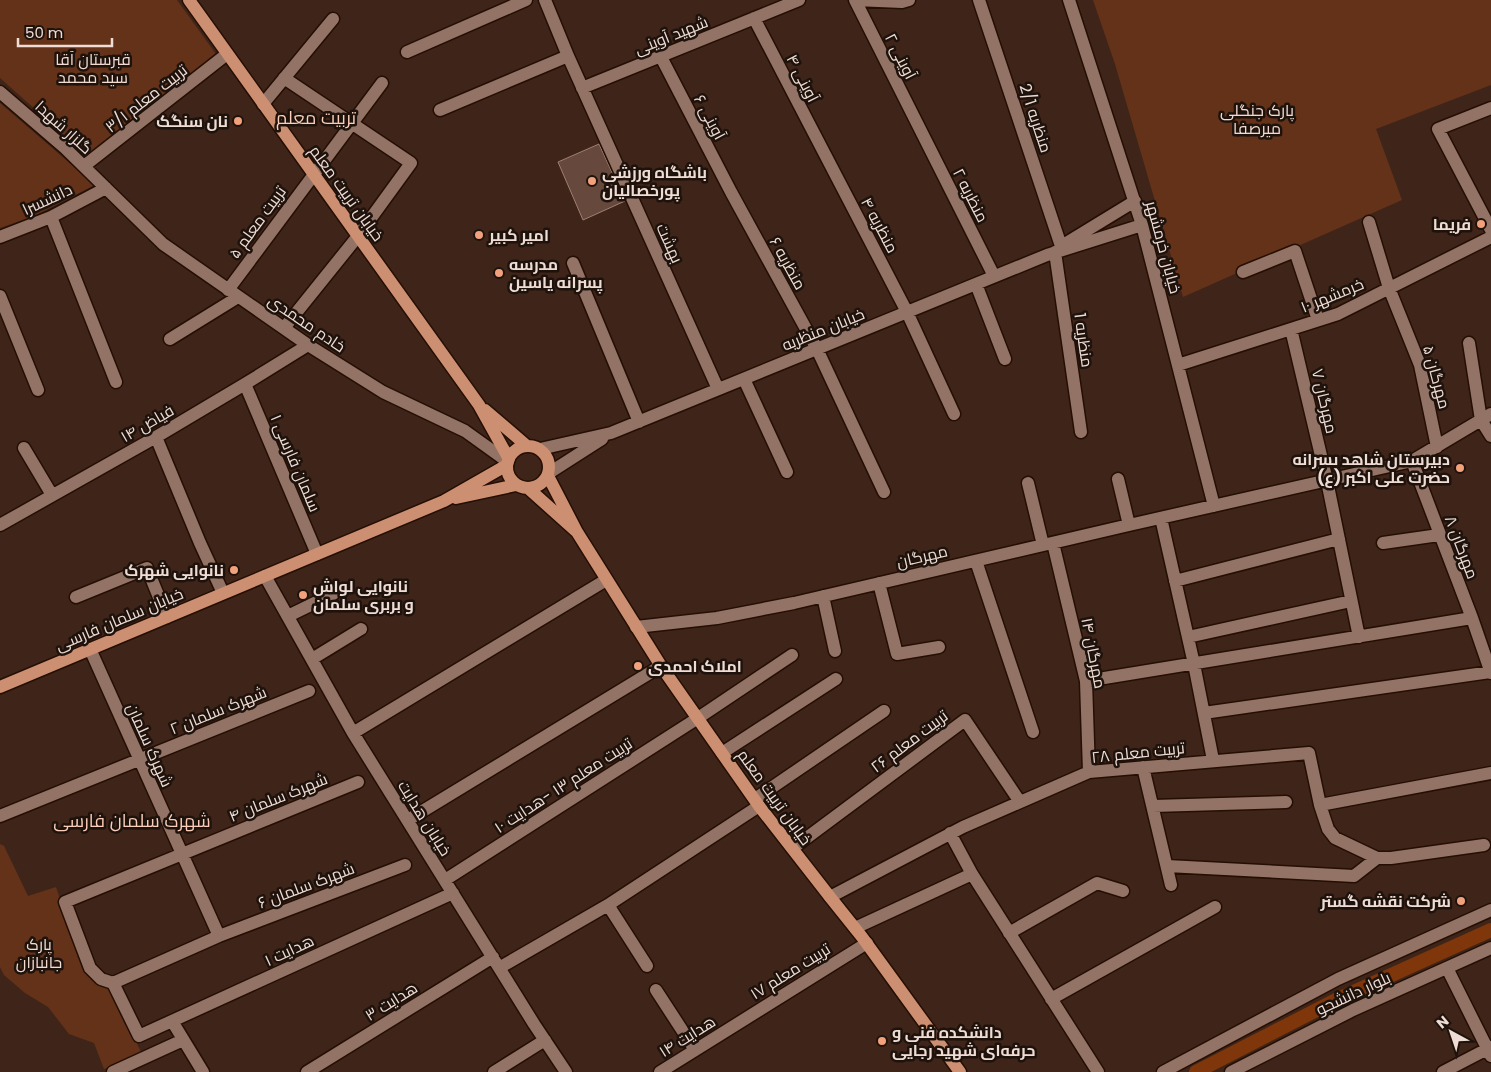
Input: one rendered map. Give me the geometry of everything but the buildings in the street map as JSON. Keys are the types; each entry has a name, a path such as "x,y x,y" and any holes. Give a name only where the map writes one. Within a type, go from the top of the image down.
{"main road":[{"name":"خیابان تربیت معلم","path":"188,0 479,405"},
{"path":"479,405 527,446"},
{"path":"444,501 508,462 515,451 521,447 527,446 540,449 550,466 548,474 542,484 529,489 516,485 508,475 508,462 479,405"},
{"path":"548,474 577,532"},
{"path":"444,501 516,485"},
{"path":"529,489 577,532"},
{"name":"خیابان سلمان فارسی","path":"0,686 444,501"},
{"name":"خیابان تربیت معلم","path":"577,532 661,666 722,753 792,848 867,942 960,1072"}],"street":[{"path":"407,52 526,0"},
{"name":"بهشت","path":"546,0 582,88 718,389"},
{"name":"شهید آوینی","path":"582,88 799,0"},
{"path":"855,0 902,2 909,0"},
{"name":"آوینی ۲","path":"855,0 919,127"},
{"name":"منظریه 2/1","path":"980,0 1054,251"},
{"name":"خیابان خرمشهر","path":"1069,0 1142,225 1214,506"},
{"name":"آوینی ۴","path":"754,18 824,152"},
{"path":"263,104 333,20"},
{"name":"تربیت معلم ۳/۱","path":"84,166 227,54"},
{"path":"440,110 568,56"},
{"name":"آوینی ۶","path":"660,57 731,192"},
{"path":"284,78 411,163 358,236 284,328"},
{"name":"تربیت معلم ۵","path":"233,293 313,174 382,83"},
{"name":"گلزار شهدا","path":"0,92 84,166 106,188"},
{"path":"1491,108 1438,129 1491,230"},
{"name":"منظریه ۲","path":"919,127 994,276"},
{"name":"منظریه ۴","path":"824,152 908,312 954,414"},
{"name":"دانشسرا","path":"0,237 51,217 106,188"},
{"name":"خادم محمدی","path":"106,188 163,244 308,345 383,392 465,431 508,462"},
{"name":"منظریه ۶","path":"731,192 817,349 884,492"},
{"path":"1054,251 1135,201"},
{"path":"51,217 116,382"},
{"name":"مهرگان ۵","path":"1369,222 1389,288 1420,365 1437,447"},
{"path":"1054,251 1142,225"},
{"name":"خرمشهر ۱۰","path":"1178,365 1338,314 1491,237"},
{"name":"خیابان منظریه","path":"611,433 1054,251"},
{"name":"منظریه 1","path":"1054,251 1082,432"},
{"path":"1243,272 1294,251 1318,320"},
{"path":"573,263 639,422"},
{"path":"976,284 1004,359"},
{"path":"170,339 233,293"},
{"path":"0,296 38,390"},
{"name":"مهرگان ۷","path":"1291,329 1327,481 1359,637"},
{"path":"1469,343 1491,436"},
{"name":"فیاض ۱۴","path":"0,525 156,437 308,345"},
{"path":"744,379 787,472"},
{"name":"سلمان فارسی ۱","path":"245,384 317,554"},
{"name":"مهرگان","path":"636,627 717,618 822,596 1412,461 1486,417"},
{"path":"540,449 611,433"},
{"path":"548,474 611,433"},
{"path":"156,437 223,593"},
{"path":"24,448 52,495"},
{"name":"مهرگان ۸","path":"1412,461 1491,673"},
{"path":"1118,478 1129,525"},
{"name":"مهرگان ۱۴","path":"1028,483 1048,544 1086,681 1089,772"},
{"path":"1161,518 1194,664 1213,760"},
{"path":"1383,543 1439,535"},
{"path":"1175,581 1339,539"},
{"path":"976,561 1033,732"},
{"path":"76,597 148,568 167,617"},
{"name":"خیابان هدایت","path":"265,576 353,733 566,1072"},
{"path":"353,733 606,580"},
{"path":"879,583 897,654 940,647"},
{"path":"288,616 333,594"},
{"path":"822,596 834,651"},
{"path":"1188,637 1352,601"},
{"path":"1086,681 1472,618"},
{"path":"312,659 361,629"},
{"name":"شهرک سلمان","path":"90,649 218,936"},
{"name":"تربیت معلم ۱۳ -هدایت ۱۰","path":"445,880 698,718 792,655"},
{"path":"408,820 661,666"},
{"path":"1204,713 1491,673"},
{"path":"722,753 836,679"},
{"name":"شهرک سلمان ۲","path":"0,816 309,691"},
{"name":"هدایت ۳","path":"307,1072 496,962 608,905 884,711"},
{"name":"تربیت معلم ۲۶","path":"792,848 965,720 1020,802"},
{"name":"تربیت معلم ۲۸","path":"830,897 950,834 1089,772 1309,753 1320,805 1328,829 1335,838 1377,858"},
{"path":"1143,767 1172,885"},
{"path":"1320,805 1491,773"},
{"name":"شهرک سلمان ۴","path":"113,983 101,979 90,968 64,902 358,782"},
{"path":"1152,806 1286,802"},
{"path":"950,834 1008,933 1098,1072"},
{"path":"1167,866 1354,876 1377,858 1391,858 1484,845"},
{"name":"شهرک سلمان ۶","path":"113,983 218,936 405,865"},
{"path":"855,928 972,874"},
{"path":"1008,933 1097,883 1123,891"},
{"name":"هدایت ۱","path":"113,983 139,1036 453,893"},
{"path":"608,905 647,966"},
{"path":"1051,999 1215,907"},
{"path":"1163,1072 1338,979 1491,910"},
{"name":"تربیت معلم ۱۷","path":"730,1028 867,942"},
{"name":"بلوار دانشجو","path":"1231,1072 1353,1010 1491,948"},
{"path":"1443,1072 1490,1051 1447,968"},
{"path":"656,990 695,1050"},
{"path":"172,1021 203,1072"},
{"name":"هدایت ۱۴","path":"660,1072 730,1028"},
{"path":"113,1072 183,1040"},
{"path":"494,1072 545,1040"}],"green space":[{"name":"قبرستان آقا سید محمد","path":"0,0 177,0 218,57 87,159 53,125 0,78"},
{"name":"پارک جنگلی میرصفا","path":"1093,0 1491,0 1491,85 1376,129 1402,200 1183,297 1115,64"},
{"name":"قبرستان آقا سید محمد","path":"0,103 95,185 34,216 0,228"},
{"name":"پارک جانبازان","path":"0,844 4,846 28,896 56,887 79,955 89,977 107,983 142,1054 104,1069 94,1043 69,1034 48,1007 25,993 4,975 0,967"}],"waterway":[{"path":"1196,1072 1336,1000 1491,930"}],"place":[{"name":"نان سنگک","path":"238,121"},
{"name":"باشگاه ورزشی پورخصالیان","path":"592,181"},
{"name":"فریما","path":"1481,224"},
{"name":"امیر کبیر","path":"479,235"},
{"name":"مدرسه پسرانه یاسین","path":"499,273"},
{"name":"دبیرستان شاهد پسرانه حضرت علی اکبر (ع)","path":"1460,468"},
{"name":"نانوایی شهرک","path":"234,570"},
{"name":"نانوایی لواش و بربری سلمان","path":"303,595"},
{"name":"املاک احمدی","path":"638,666"},
{"name":"شرکت نقشه گستر","path":"1461,901"},
{"name":"دانشکده فنی و حرفه‌ای شهید رجایی","path":"882,1041"}],"district":[{"name":"تربیت معلم","path":"316,118"},
{"name":"شهرک سلمان فارسی","path":"132,821"}]}
